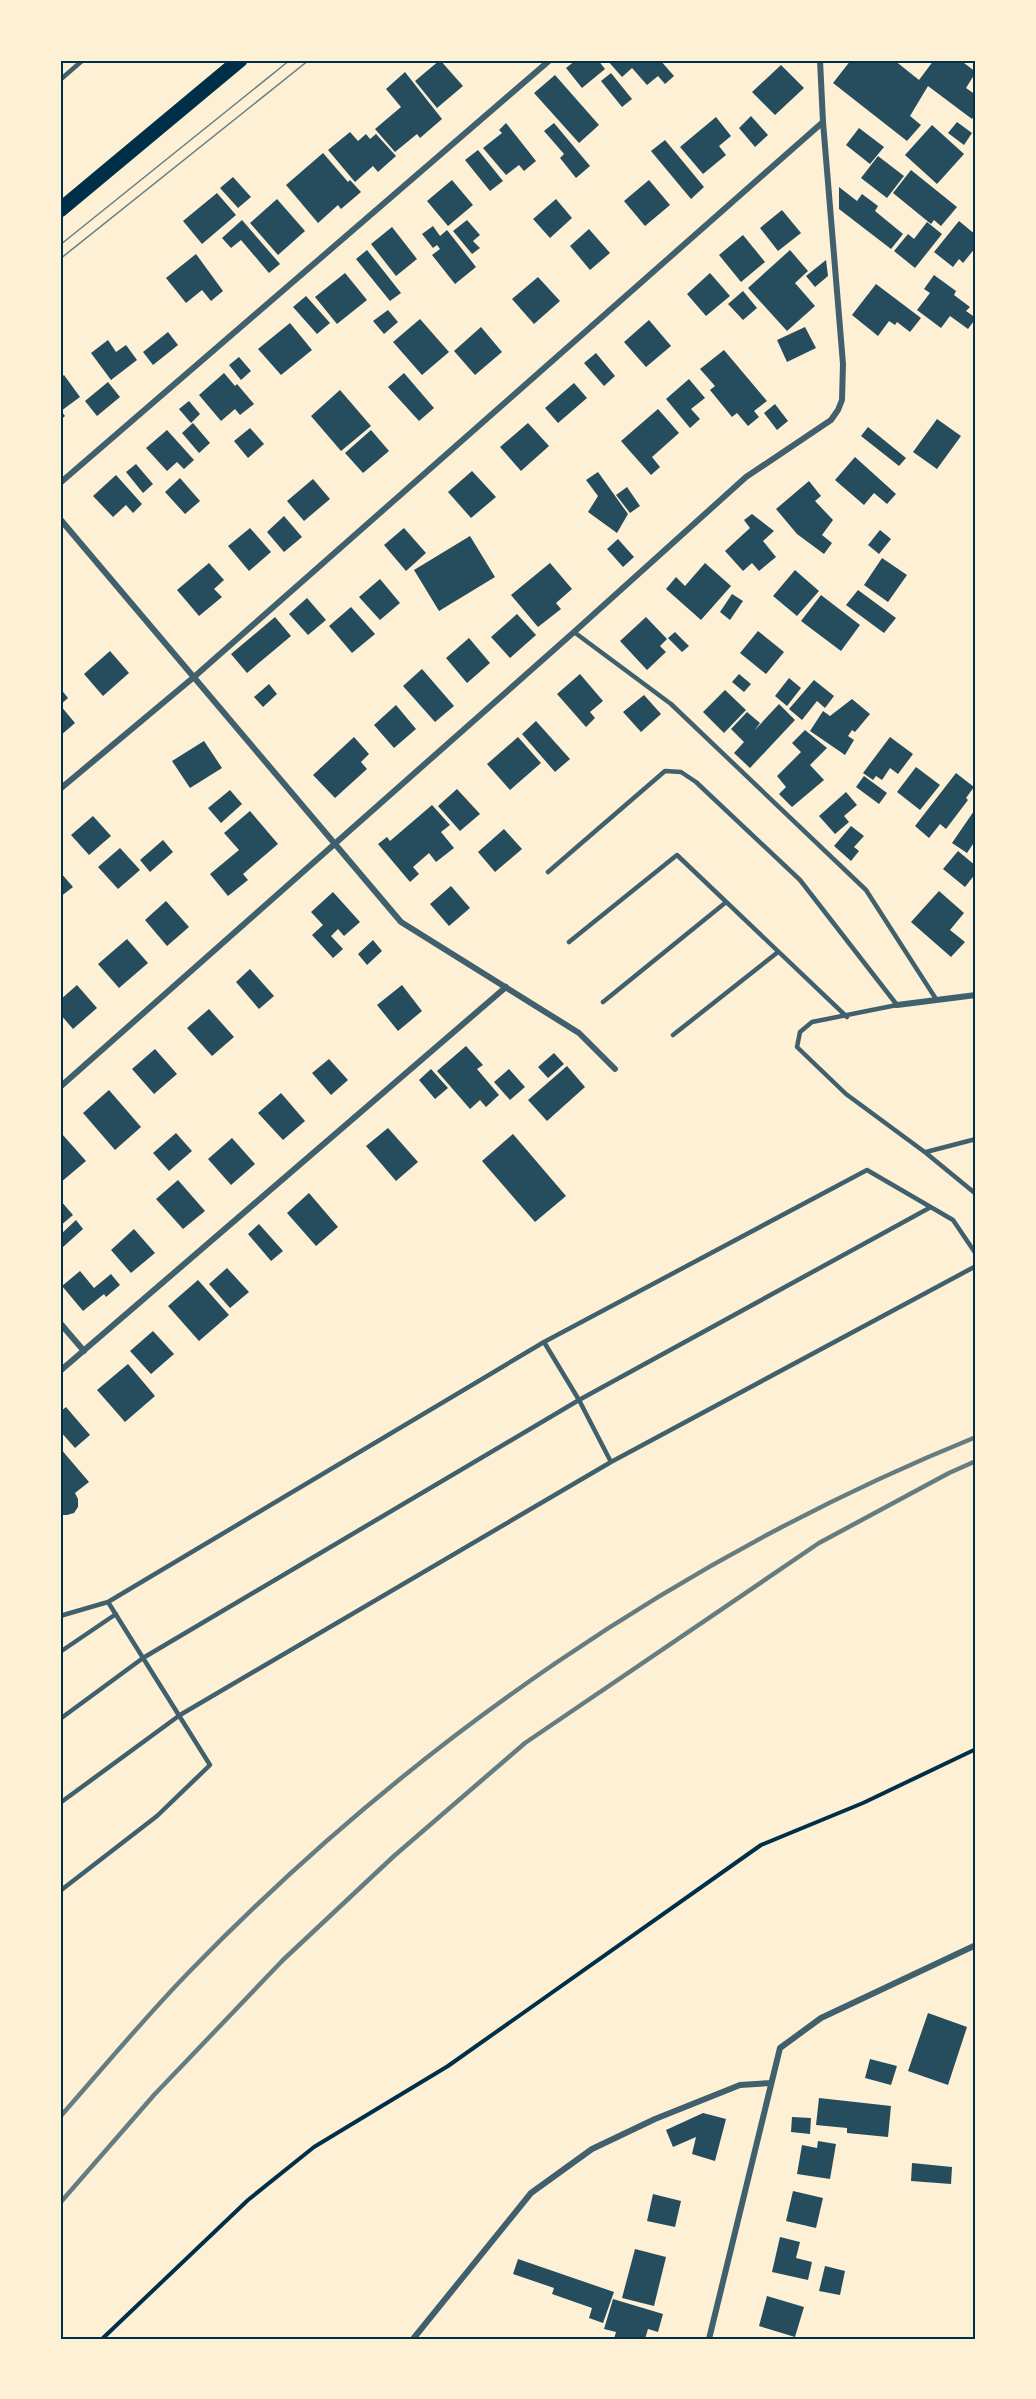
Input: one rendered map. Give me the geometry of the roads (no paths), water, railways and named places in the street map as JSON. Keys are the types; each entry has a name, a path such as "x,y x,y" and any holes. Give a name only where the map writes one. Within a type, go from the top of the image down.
{"main road":[{"path":"60,210 240,60"}],"street":[{"path":"60,483 550,60"},
{"path":"60,1087 746,477 831,420 842,400 843,364 820,60"},
{"path":"60,789 194,677 823,122"},
{"path":"60,519 401,922 579,1033 615,1069"},
{"path":"60,1371 506,987"},
{"path":"897,1005 976,995"},
{"path":"60,1323 84,1351"},
{"path":"709,2339 780,2048 821,2018 976,1945"},
{"path":"413,2339 531,2193 592,2149 740,2085 771,2083"}],"lane":[{"path":"60,80 83,60"},
{"path":"222,76 226,60"},
{"path":"574,632 671,704 866,890 936,999"},
{"path":"548,872 665,771 681,772 696,782 800,880 897,1005 847,1017 812,1022 800,1032 797,1047 846,1094 926,1152 976,1194"},
{"path":"569,942 677,855 847,1017"},
{"path":"603,1002 725,903"},
{"path":"673,1035 778,952"},
{"path":"926,1152 976,1139"},
{"path":"60,1616 108,1602 544,1342 867,1170 953,1220 976,1254"},
{"path":"60,1719 143,1658 579,1400 931,1207"},
{"path":"60,1803 180,1715 611,1462 976,1266"},
{"path":"544,1342 579,1400 611,1462"},
{"path":"60,1891 157,1816 210,1765 108,1602"},
{"path":"60,1652 116,1614"}],"tram line":[{"path":"60,245 290,60"},
{"path":"60,259 309,60"}],"railway":[{"path":"60,2117 174,1988 276,1887 366,1807 459,1733 556,1663 656,1598 760,1539 866,1485 976,1437"},
{"path":"60,2203 154,2095 283,1960 394,1856 525,1743 819,1543 949,1473 976,1461"}]}
